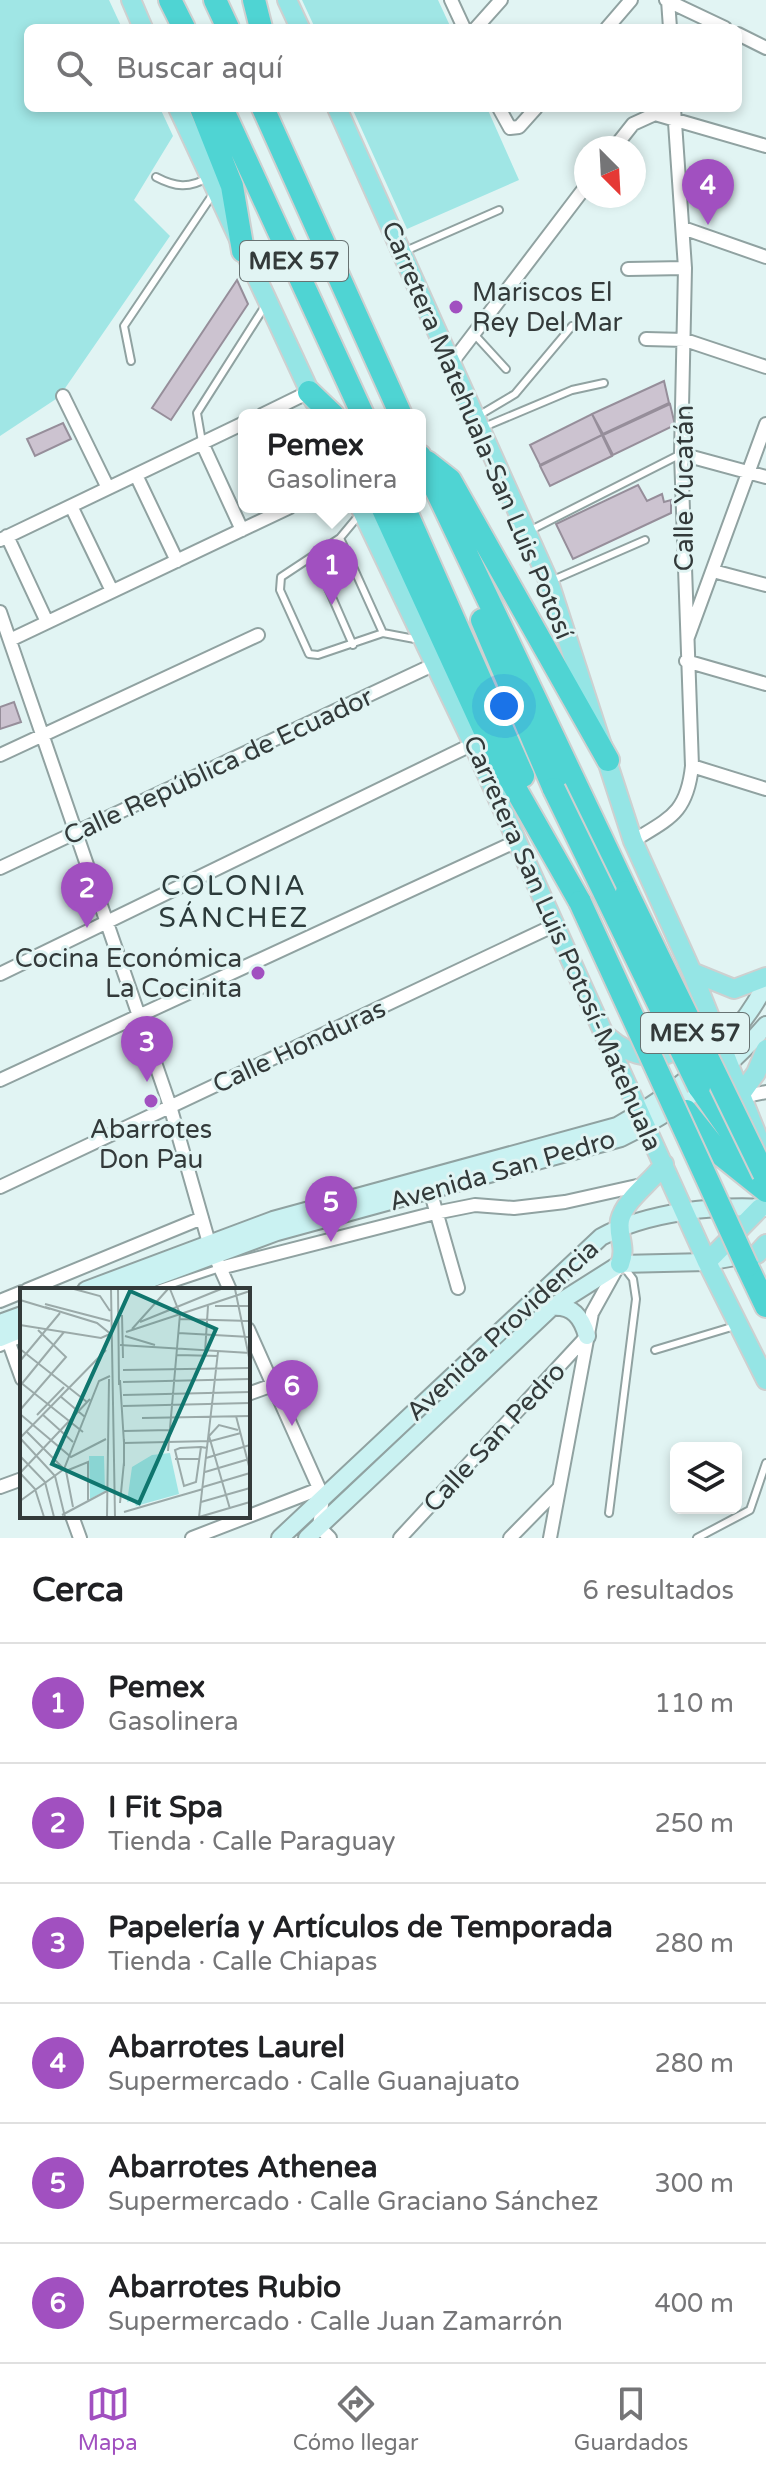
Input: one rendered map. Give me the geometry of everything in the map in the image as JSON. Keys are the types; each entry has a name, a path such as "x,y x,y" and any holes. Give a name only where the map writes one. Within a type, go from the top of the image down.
{"highway":[{"path":"158,0 167,24"},
{"path":"170,0 182,24"},
{"path":"215,0 226,24"},
{"path":"254,0 260,24"},
{"path":"203,112 232,186 243,251"},
{"name":"MEX 57","path":"224,112 360,409"},
{"name":"MEX 57","path":"265,112 398,409"},
{"path":"282,112 303,197"},
{"path":"309,392 327,409"},
{"path":"426,464 450,480 608,760"},
{"name":"MEX 57","path":"426,473 437,515 765,1182"},
{"path":"371,513 482,726"},
{"path":"406,513 482,726"},
{"name":"MEX 57","path":"482,726 580,902 665,1083 759,1254 766,1306"},
{"path":"665,1083 738,1173 765,1182"},
{"path":"759,1254 766,1289"}],"main road":[{"path":"131,0 141,24"},
{"path":"287,0 298,24"},
{"path":"180,112 317,409"},
{"name":"Carretera Matehuala-San Luis Potosí","path":"339,112 453,361 549,582 633,841 692,972 742,1096 765,1182"},
{"name":"Carretera San Luis Potosí-Matehuala","path":"370,513 435,664 482,726 517,841 707,1262 766,1380"},
{"path":"692,972 734,989 766,977"},
{"path":"605,1035 635,1055 652,1057 669,1054 684,1045 695,1032 703,999"},
{"path":"742,1096 766,1049"},
{"path":"620,1264 625,1245 620,1227 623,1211 664,1164"},
{"path":"707,1262 765,1182"}],"street":[{"path":"451,0 462,24"},
{"path":"480,24 501,0"},
{"path":"610,24 631,0"},
{"path":"667,0 670,24"},
{"path":"667,0 717,24"},
{"path":"742,36 766,48"},
{"path":"501,112 510,128 519,127 532,112"},
{"path":"624,136 633,124 652,112"},
{"path":"674,112 766,146"},
{"name":"Calle Yucatán","path":"633,841 675,814 689,794 692,766 685,643 681,454 685,268 674,112"},
{"path":"453,361 574,202"},
{"path":"683,228 766,257"},
{"path":"628,269 685,268"},
{"path":"646,339 685,340 766,367"},
{"path":"274,409 309,392"},
{"path":"63,396 108,488"},
{"path":"685,643 766,424"},
{"path":"47,622 4,538 238,426"},
{"path":"202,443 242,530"},
{"path":"681,454 766,477"},
{"path":"136,475 177,561"},
{"path":"71,506 112,591"},
{"path":"10,640 277,513"},
{"path":"713,571 766,585"},
{"path":"0,612 170,1106 214,1255 229,1288"},
{"path":"0,755 258,635"},
{"path":"686,661 766,684"},
{"name":"Calle República de Ecuador","path":"0,868 435,664"},
{"path":"0,974 107,924 482,726"},
{"path":"692,766 766,789"},
{"path":"0,1080 517,841"},
{"name":"Calle Honduras","path":"0,1187 555,925"},
{"path":"725,1056 766,984"},
{"path":"725,1056 766,1025"},
{"name":"Avenida San Pedro","path":"126,1288 214,1255 428,1184 643,1120 725,1056"},
{"path":"742,1096 766,1092"},
{"name":"Avenida Providencia","path":"280,1538 321,1493 505,1327 574,1259 620,1227 685,1213 765,1182"},
{"path":"428,1184 458,1288"},
{"path":"214,1255 475,1205 514,1208 565,1202 649,1184"},
{"path":"32,1288 202,1218"},
{"name":"Avenida Providencia","path":"319,1534 552,1307 620,1264 707,1262 759,1254"},
{"name":"Avenida San Pedro","path":"93,1288 214,1255"},
{"name":"Calle San Pedro","path":"550,1538 587,1336 599,1295 620,1264"},
{"path":"0,1301 20,1293"},
{"path":"552,1307 562,1306 577,1315 587,1336"},
{"path":"20,1318 8,1335 20,1373"},
{"path":"505,1327 518,1340"},
{"path":"250,1333 321,1493 319,1534"},
{"name":"Calle San Pedro","path":"400,1538 587,1336"},
{"path":"250,1393 273,1385"},
{"path":"0,1487 20,1480"},
{"path":"510,1538 559,1488"},
{"path":"250,1518 321,1493"},
{"path":"73,1518 80,1538"},
{"path":"192,1538 249,1518"}],"lane":[{"path":"131,361 124,326 212,184 174,187 156,177"},
{"path":"403,252 499,210"},
{"path":"202,443 197,413 267,303"},
{"path":"480,422 515,394 572,326"},
{"path":"474,334 506,369"},
{"path":"480,422 572,390 604,383"},
{"path":"528,532 681,454"},
{"path":"363,513 340,538 281,577 280,590 309,654 318,655 383,633 424,641"},
{"path":"340,538 383,633"},
{"path":"549,582 645,540"},
{"path":"314,556 353,645"},
{"path":"157,1288 214,1255"},
{"path":"609,1513 636,1299 633,1279 620,1264"},
{"path":"655,1350 738,1324"},
{"path":"697,1538 750,1510 766,1463"}],"shaded area":[{"path":"0,0 109,0 120,24 24,24 24,112 162,112 173,136 134,200 170,236 59,397 0,436"},
{"path":"302,0 438,0 449,24 313,24"},
{"path":"354,112 489,112 519,180 407,229"}],"building":[{"path":"237,280 248,304 171,420 152,408"},
{"path":"664,381 669,403 603,434 592,414"},
{"path":"670,404 675,425 613,455 603,435"},
{"path":"592,414 602,435 540,465 530,445"},
{"path":"63,423 71,439 35,456 27,439"},
{"path":"602,435 612,456 550,486 540,466"},
{"path":"638,485 647,501 662,494 664,502 671,500 671,513 573,559 556,524"},
{"path":"14,702 21,722 0,729 0,707"}],"place":[{"name":"Abarrotes Laurel","path":"708,225"},
{"name":"Mariscos El Rey Del Mar","path":"456,307"},
{"name":"Pemex","path":"332,605"},
{"name":"I Fit Spa","path":"87,928"},
{"name":"Cocina Económica La Cocinita","path":"258,973"},
{"name":"Papelería y Artículos de Temporada","path":"147,1082"},
{"name":"Abarrotes Don Pau","path":"151,1101"},
{"name":"Abarrotes Athenea","path":"331,1242"},
{"name":"Abarrotes Rubio","path":"292,1426"}],"district":[{"name":"COLONIA SÁNCHEZ","path":"234,901"}]}
